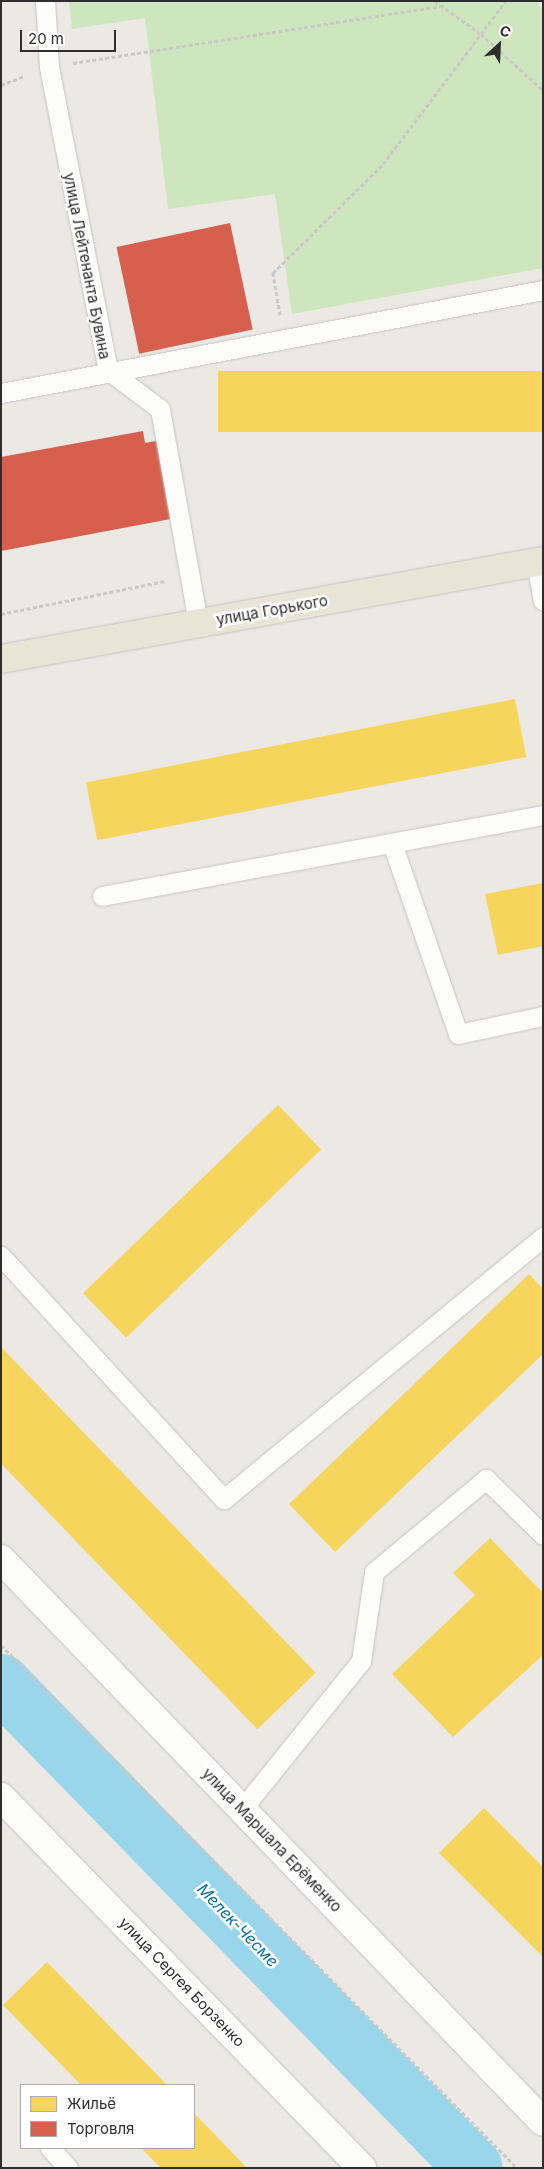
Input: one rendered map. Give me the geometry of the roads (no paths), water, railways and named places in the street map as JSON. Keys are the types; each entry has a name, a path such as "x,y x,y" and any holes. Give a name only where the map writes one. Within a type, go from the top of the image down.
{"main road":[{"name":"улица Горького","path":"1,659 540,562"},
{"name":"улица Маршала Ерёменко","path":"1,1559 543,2122"},
{"name":"улица Сергея Борзенко","path":"1,1797 362,2168"}],"lane":[{"name":"улица Лейтенанта Бувина","path":"45,1 49,67 108,370 160,409 198,623"},
{"path":"1,393 108,370 543,290"},
{"path":"540,562 543,600"},
{"path":"102,896 543,816"},
{"path":"392,843 458,1034 543,1016"},
{"path":"1,1256 224,1499 543,1236"},
{"path":"242,1809 361,1661 374,1572 486,1479 543,1535"},
{"path":"51,2149 68,2168"}],"waterway":[{"name":"Мелек-Чесме","path":"1,1683 474,2168"}]}
